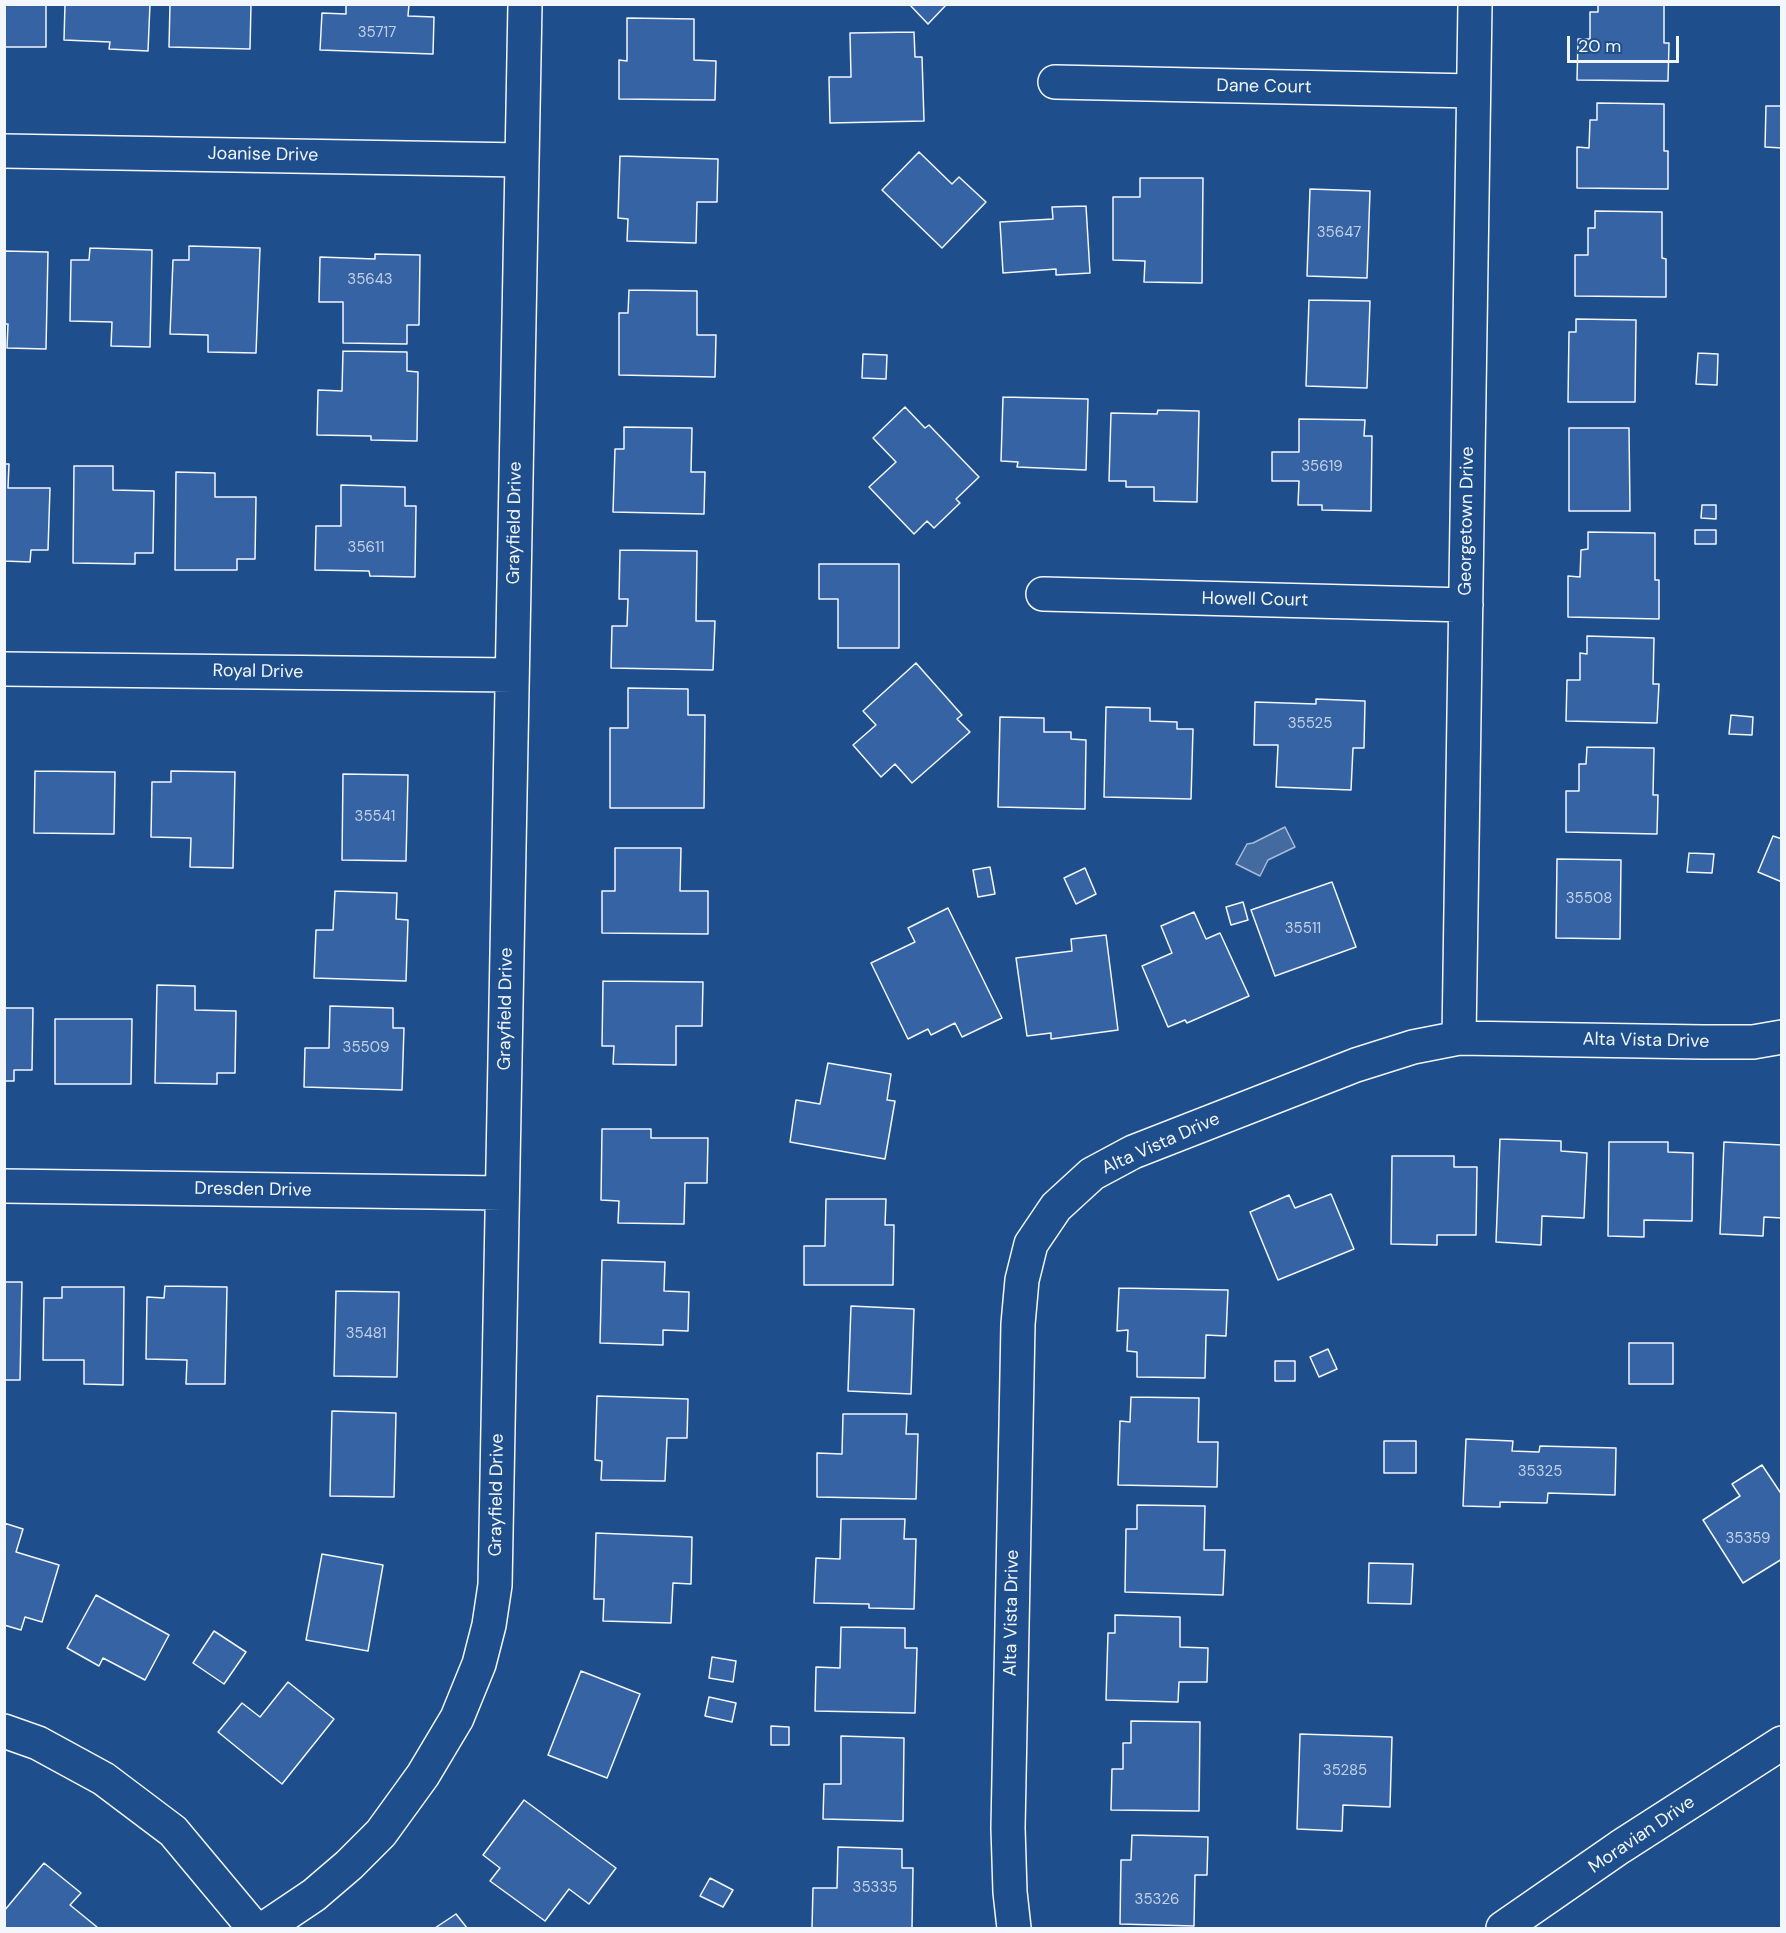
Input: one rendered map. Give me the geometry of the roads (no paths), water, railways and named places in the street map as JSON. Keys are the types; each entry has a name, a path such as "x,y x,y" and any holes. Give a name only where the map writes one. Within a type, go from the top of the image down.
{"street":[{"name":"Grayfield Drive","path":"265,1929 314,1895 350,1865 381,1833 423,1775 457,1718 479,1664 489,1625 495,1585 525,4"},
{"name":"Georgetown Drive","path":"1459,1038 1475,4"},
{"name":"Dane Court","path":"1055,82 1473,91"},
{"name":"Joanise Drive","path":"4,151 522,160"},
{"name":"Howell Court","path":"1043,594 1466,605"},
{"name":"Royal Drive","path":"4,669 512,675"},
{"name":"Alta Vista Drive","path":"1014,1929 1008,1828 1017,1336 1022,1280 1031,1244 1056,1206 1092,1174 1133,1152 1356,1065 1413,1047 1459,1038 1753,1042 1782,1037"},
{"name":"Dresden Drive","path":"4,1186 502,1193"},
{"path":"4,1731 38,1743 104,1779 173,1831 254,1929"},
{"name":"Moravian Drive","path":"1503,1929 1620,1848 1782,1743"}],"water":[{"path":"1285,827 1295,847 1268,860 1260,876 1236,864 1247,844"}]}
